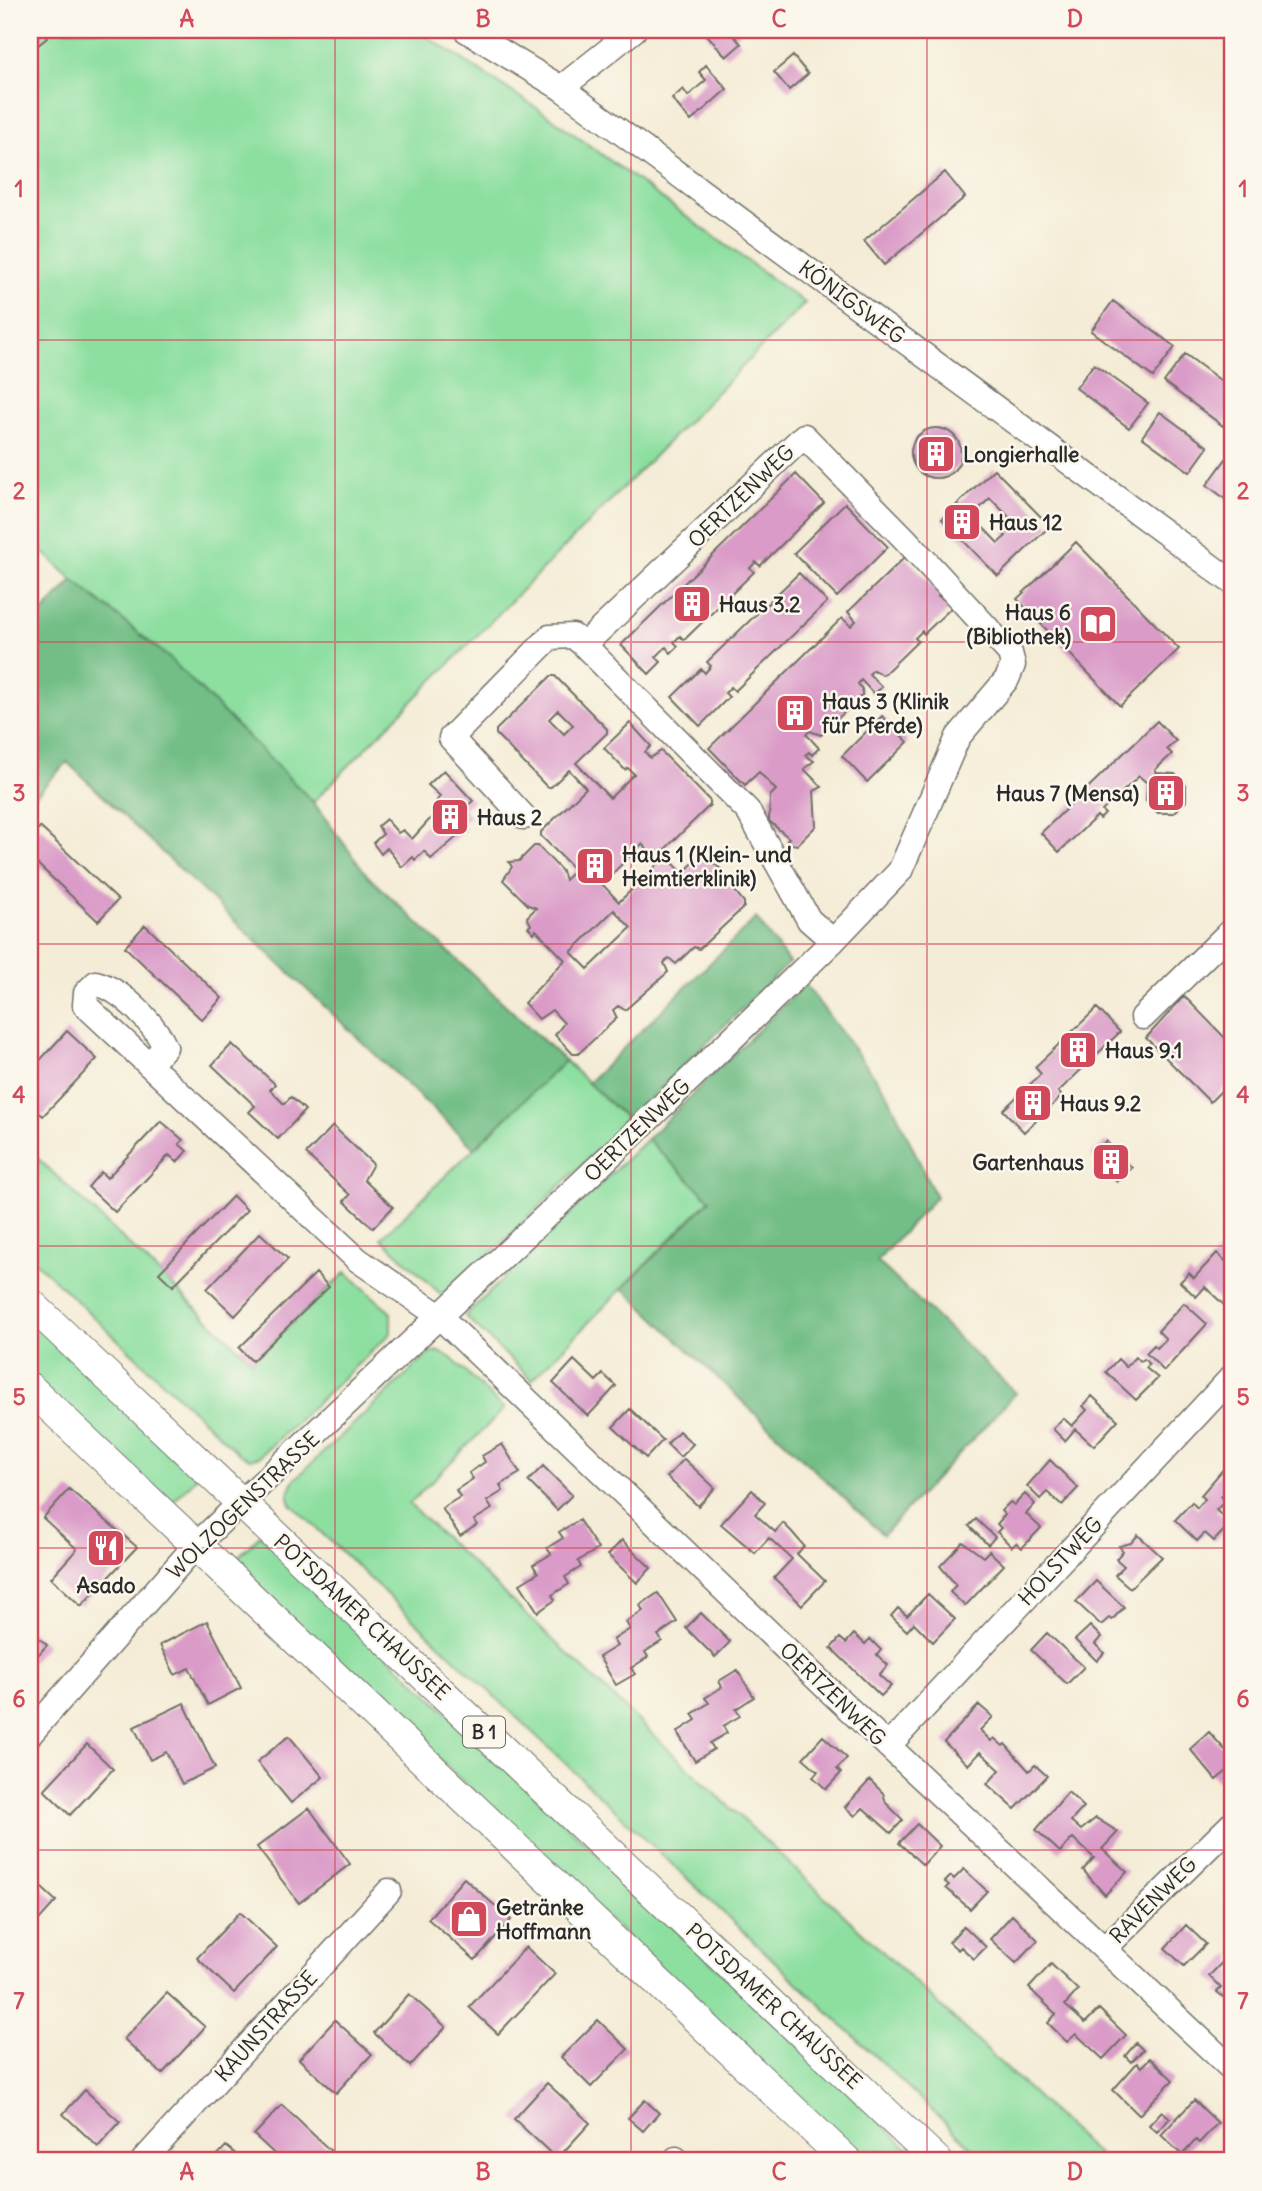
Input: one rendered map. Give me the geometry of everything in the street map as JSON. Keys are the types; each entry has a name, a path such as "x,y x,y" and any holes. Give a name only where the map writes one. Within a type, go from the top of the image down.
{"main road":[{"name":"POTSDAMER CHAUSSEE","path":"30,1303 937,2161"},
{"path":"30,1388 847,2161"}],"street":[{"name":"KÖNIGSWEG","path":"466,30 561,88 1232,582"},
{"path":"561,88 634,30"},
{"name":"OERTZENWEG","path":"438,1315 451,1308 833,941 900,871 958,737 1007,679 1013,665 1010,653 905,539 804,436 583,645"},
{"path":"524,817 451,738 550,637 573,636 748,811 809,920 833,941"},
{"path":"1143,1017 1232,930"},
{"name":"OERTZENWEG","path":"149,1065 358,1260 438,1315 888,1746 1106,1947 1232,2069"},
{"name":"WOLZOGENSTRASSE","path":"30,1734 196,1545 438,1315"},
{"name":"HOLSTWEG","path":"888,1746 1232,1377"},
{"name":"RAVENWEG","path":"1106,1947 1232,1824"},
{"name":"KAUNSTRASSE","path":"143,2161 388,1891"}],"green space":[{"path":"30,30 417,30 549,116 805,303 313,802 168,657 73,580 30,540"},
{"path":"73,580 168,657 313,802 368,876 565,1061 474,1148 67,762 30,801 30,626"},
{"path":"756,918 789,963 628,1120 588,1083"},
{"path":"805,984 887,1093 936,1197 877,1261 1016,1393 883,1535 623,1288 710,1200 647,1139"},
{"path":"565,1061 628,1120 445,1298 381,1238"},
{"path":"647,1139 710,1199 532,1380 465,1316"},
{"path":"30,1151 252,1361 346,1272 391,1313 391,1333 260,1456 250,1459 239,1454 30,1257"},
{"path":"30,1318 197,1477 169,1506 30,1374"},
{"path":"436,1351 450,1357 504,1409 409,1504 1104,2161 986,2161 291,1504 288,1494 294,1480 427,1355"},
{"path":"260,1535 921,2161 864,2161 232,1563"}],"building":[{"path":"30,30 41,30 47,38 33,49 30,44"},
{"path":"703,30 743,30 735,37 741,44 726,57"},
{"path":"793,56 808,74 789,90 774,72"},
{"path":"706,65 727,89 691,121 672,99 683,89 688,96 706,80 699,72"},
{"path":"945,172 965,197 884,265 864,241"},
{"path":"1113,301 1175,347 1153,377 1091,331"},
{"path":"1185,354 1232,389 1232,413 1223,426 1164,382"},
{"path":"1094,364 1148,403 1129,428 1076,388"},
{"path":"1160,412 1208,447 1190,472 1142,437"},
{"name":"Longierhalle","path":"936,428 953,436 961,453 953,470 936,478 919,470 911,453 919,436"},
{"path":"1226,459 1232,464 1232,504 1207,485"},
{"name":"Haus 12","path":"994,469 1050,526 998,576 942,519","holes":["990,498 1017,525 1009,533 1006,530 1003,533 1006,536 998,543 972,516"]},
{"name":"Haus 3.2","path":"796,474 824,503 760,566 756,562 750,568 754,572 684,640 680,636 674,642 678,646 671,653 666,647 656,657 661,662 649,674 621,645"},
{"path":"845,503 888,547 837,597 794,553"},
{"name":"Haus 6 (Bibliothek)","path":"1076,542 1179,649 1120,706 1017,599"},
{"name":"Haus 3 (Klinik für Pferde)","path":"905,557 941,594 938,596 950,603 950,609 924,634 922,631 915,638 918,641 883,675 873,670 869,674 882,687 874,694 861,680 858,684 862,695 821,735 810,731 806,734 819,748 812,755 809,752 805,755 814,761 804,769 822,787 814,791 816,826 797,845 792,844 787,840 789,838 769,821 770,796 776,790 759,772 745,785 709,748 842,618 851,626 856,621 848,612"},
{"path":"799,573 827,602 735,691 731,687 725,693 729,697 700,726 672,697 701,669 705,673 711,666 707,662"},
{"name":"Haus 1 (Klein- und Heimtierklinik)","path":"551,676 555,676 607,729 607,733 576,763 610,798 634,774 628,768 625,770 604,748 630,723 651,746 645,752 650,758 661,751 710,801 710,805 662,852 683,873 700,856 704,856 722,870 722,875 744,902 744,907 699,949 694,947 676,964 669,958 664,963 668,972 625,1010 618,1006 613,1010 617,1018 578,1054 573,1054 555,1035 564,1023 552,1010 539,1019 524,1003 565,960 536,930 534,933 528,927 531,925 527,917 536,908 528,905 503,880 512,867 509,862 519,861 534,846 538,846 562,871 565,880 575,870 541,836 541,832 586,788 569,770 551,787 547,787 496,734 496,730","holes":["558,710 573,725 564,734 549,719","642,844 659,863 619,902 602,884","614,910 631,928 588,969 571,952"]},
{"path":"882,716 908,742 867,782 842,756"},
{"name":"Haus 7 (Mensa)","path":"1157,721 1176,741 1167,749 1172,754 1155,770 1157,773 1175,774 1186,785 1186,801 1174,813 1158,813 1146,801 1147,783 1139,776 1102,811 1105,814 1100,819 1097,816 1059,852 1041,833"},
{"name":"Haus 2","path":"444,770 473,801 463,809 470,816 460,824 465,830 431,859 424,851 402,867 387,848 381,854 373,843 383,834 378,826 386,819 398,833 403,830 412,839 441,807 436,802 440,796 428,785"},
{"path":"40,827 118,900 98,921 30,857 30,838"},
{"path":"145,925 222,998 202,1020 125,947"},
{"path":"1184,996 1232,1045 1232,1080 1210,1102 1146,1038"},
{"name":"Haus 9.1","path":"1097,1008 1120,1032 1058,1092 1062,1096 1024,1132 1003,1110 1041,1074 1035,1067"},
{"path":"67,1031 97,1059 43,1116 37,1111 30,1118 30,1071"},
{"path":"232,1044 275,1084 270,1090 284,1104 291,1097 305,1110 278,1139 249,1112 255,1106 212,1065"},
{"path":"161,1121 183,1140 179,1144 187,1151 177,1162 169,1155 115,1212 88,1187 101,1172 107,1178"},
{"path":"333,1126 373,1164 364,1180 393,1207 373,1228 344,1201 350,1195 306,1154"},
{"name":"Gartenhaus","path":"1106,1141 1132,1168 1117,1182 1091,1155"},
{"path":"233,1196 247,1210 173,1286 159,1273"},
{"path":"260,1233 288,1259 235,1316 207,1289"},
{"path":"1217,1253 1232,1267 1232,1296 1224,1305 1205,1287 1196,1297 1180,1282 1189,1273 1194,1278"},
{"path":"316,1273 329,1287 252,1361 239,1348"},
{"path":"1184,1303 1207,1324 1164,1371 1146,1353 1154,1345 1157,1348 1166,1339 1158,1331"},
{"path":"1135,1357 1141,1361 1144,1359 1149,1364 1146,1368 1158,1378 1136,1400 1106,1372 1118,1359 1126,1367"},
{"path":"574,1360 596,1381 603,1374 616,1386 588,1416 553,1383"},
{"path":"1092,1396 1118,1420 1094,1446 1075,1429 1065,1441 1053,1429 1063,1418 1072,1426 1087,1410 1083,1406"},
{"path":"630,1409 663,1440 646,1458 613,1427"},
{"path":"679,1431 693,1444 680,1457 667,1444"},
{"path":"502,1444 520,1473 500,1485 503,1491 487,1501 492,1509 474,1520 477,1525 460,1536 442,1508 460,1497 456,1490 473,1479 469,1473 485,1462 482,1456"},
{"path":"684,1459 715,1488 698,1506 667,1477"},
{"path":"1232,1459 1232,1491 1229,1488 1221,1497 1225,1501 1216,1510 1230,1524 1214,1541 1205,1533 1197,1541 1175,1520 1192,1502 1197,1508 1205,1499 1201,1495"},
{"path":"1050,1460 1078,1488 1062,1505 1047,1492 1040,1499 1027,1486"},
{"path":"543,1466 572,1495 557,1510 528,1481"},
{"name":"Asado","path":"69,1489 137,1547 81,1606 51,1578 77,1549 43,1518"},
{"path":"752,1490 765,1503 755,1514 775,1532 783,1523 804,1546 797,1554 825,1581 802,1605 774,1578 792,1559 769,1538 755,1553 721,1524"},
{"path":"1025,1494 1035,1504 1026,1514 1041,1528 1022,1548 1016,1543 1012,1547 997,1532 1001,1528 997,1524 1005,1515 1001,1511 1010,1502 1014,1505"},
{"path":"976,1519 995,1537 988,1545 969,1526"},
{"path":"579,1520 598,1549 578,1561 581,1567 565,1577 569,1584 552,1595 555,1600 538,1612 520,1584 538,1573 533,1565 551,1554 547,1548 563,1538 559,1532"},
{"path":"1138,1535 1162,1557 1130,1588 1115,1575 1124,1566 1116,1559 1123,1551 1119,1546 1131,1543"},
{"path":"622,1540 651,1568 637,1583 608,1555"},
{"path":"963,1542 983,1557 989,1551 1004,1565 965,1606 950,1592 956,1585 940,1566"},
{"path":"1096,1581 1124,1607 1112,1620 1109,1618 1101,1625 1076,1602"},
{"path":"658,1593 677,1622 658,1635 662,1641 645,1652 648,1657 631,1668 635,1674 616,1685 599,1657 617,1646 613,1640 630,1629 626,1622 643,1611 640,1605"},
{"path":"928,1594 955,1619 933,1642 914,1623 907,1631 891,1616 898,1608 907,1616"},
{"path":"701,1613 730,1642 715,1657 686,1628"},
{"path":"207,1621 241,1688 208,1705 189,1668 175,1675 160,1645"},
{"path":"1090,1626 1101,1637 1095,1644 1104,1653 1097,1661 1075,1640"},
{"path":"30,1630 47,1645 30,1664"},
{"path":"1047,1633 1084,1667 1067,1684 1031,1650"},
{"path":"854,1634 865,1644 870,1639 881,1650 877,1655 888,1665 879,1675 891,1686 881,1696 831,1648 840,1638 846,1643"},
{"path":"737,1670 754,1697 736,1709 740,1716 723,1726 727,1733 710,1743 714,1749 695,1761 677,1732 696,1720 692,1714 709,1703 705,1698 722,1687 719,1681"},
{"path":"184,1703 215,1768 182,1784 166,1752 150,1760 134,1727"},
{"path":"979,1705 993,1717 980,1730 991,1741 994,1738 1003,1746 1005,1744 1029,1771 1035,1765 1047,1776 1015,1809 987,1784 1000,1770 980,1752 968,1765 944,1742"},
{"path":"1209,1732 1226,1751 1232,1745 1232,1767 1216,1780 1190,1749"},
{"path":"289,1736 323,1777 291,1803 257,1762"},
{"path":"823,1736 847,1758 837,1769 841,1773 826,1789 813,1777 818,1771 803,1758"},
{"path":"87,1744 113,1769 70,1815 44,1790"},
{"path":"870,1780 883,1793 886,1803 903,1820 891,1833 863,1808 855,1816 845,1807"},
{"path":"1068,1792 1084,1807 1071,1821 1081,1830 1096,1818 1118,1832 1102,1849 1127,1872 1105,1895 1083,1870 1094,1858 1073,1838 1060,1852 1036,1830"},
{"path":"309,1808 350,1864 299,1903 257,1847"},
{"path":"917,1824 940,1846 923,1865 899,1843"},
{"path":"964,1869 987,1891 970,1909 946,1888 949,1885 945,1882 951,1876 954,1879"},
{"path":"30,1877 56,1901 30,1930"},
{"name":"Getränke Hoffmann","path":"464,1878 511,1920 475,1960 428,1919"},
{"path":"240,1912 277,1947 234,1993 197,1958"},
{"path":"1012,1915 1038,1940 1016,1963 990,1939"},
{"path":"1186,1925 1206,1944 1184,1966 1165,1948"},
{"path":"964,1926 986,1947 974,1959 961,1947 958,1950 949,1942"},
{"path":"526,1947 555,1974 498,2034 469,2007"},
{"path":"1232,1952 1232,2004 1217,1992 1221,1988 1209,1976"},
{"path":"1051,1964 1078,1990 1065,2005 1085,2023 1099,2009 1126,2035 1103,2059 1076,2034 1067,2042 1048,2023 1056,2014 1029,1988"},
{"path":"167,1993 205,2027 162,2074 124,2039"},
{"path":"409,1994 446,2027 410,2066 374,2033"},
{"path":"335,2020 372,2054 336,2093 299,2059"},
{"path":"598,2020 628,2049 591,2087 561,2057"},
{"path":"1136,2043 1143,2050 1131,2062 1125,2056"},
{"path":"1150,2058 1173,2080 1139,2115 1113,2090 1137,2063 1141,2067"},
{"path":"547,2083 590,2123 557,2159 514,2119"},
{"path":"85,2090 120,2122 98,2147 63,2114"},
{"path":"645,2100 659,2113 643,2131 628,2118"},
{"path":"1194,2100 1218,2123 1199,2143 1196,2140 1182,2155 1161,2135"},
{"path":"282,2105 335,2155 330,2161 282,2161 254,2135"},
{"path":"1162,2111 1170,2118 1157,2132 1149,2125"},
{"path":"226,2146 244,2161 212,2161"}],"place":[{"name":"Longierhalle","path":"936,454"},
{"name":"Haus 12","path":"962,522"},
{"name":"Haus 3.2","path":"692,604"},
{"name":"Haus 6 (Bibliothek)","path":"1098,624"},
{"name":"Haus 3 (Klinik für Pferde)","path":"795,713"},
{"name":"Haus 7 (Mensa)","path":"1166,793"},
{"name":"Haus 2","path":"450,817"},
{"name":"Haus 1 (Klein- und Heimtierklinik)","path":"595,866"},
{"name":"Haus 9.1","path":"1078,1050"},
{"name":"Haus 9.2","path":"1033,1103"},
{"name":"Gartenhaus","path":"1111,1162"},
{"name":"Asado","path":"106,1548"},
{"name":"Getränke Hoffmann","path":"469,1919"}]}
